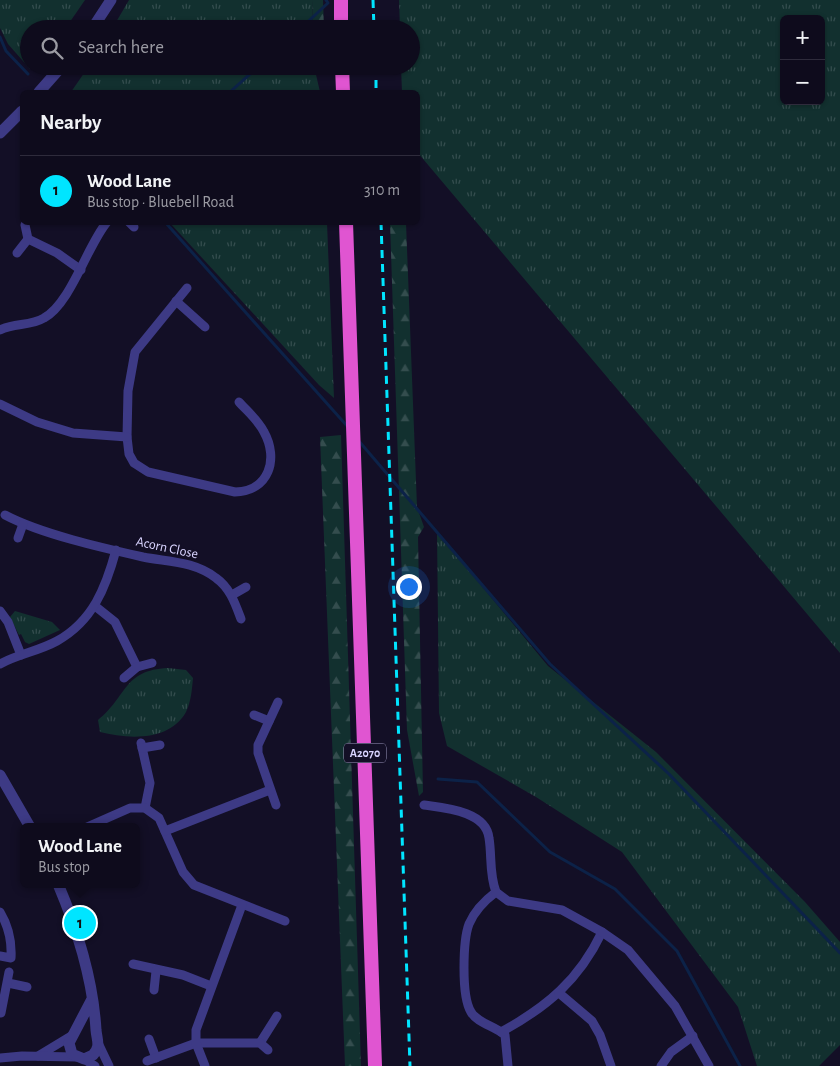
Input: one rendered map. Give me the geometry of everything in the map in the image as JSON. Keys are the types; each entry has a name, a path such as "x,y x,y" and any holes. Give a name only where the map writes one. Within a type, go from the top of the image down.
{"highway":[{"path":"340,0 341,20"},
{"path":"342,75 343,90"},
{"name":"A2070","path":"346,225 375,1066"}],"street":[{"path":"98,20 111,0"},
{"path":"41,90 54,75"},
{"path":"0,133 20,113"},
{"path":"25,225 28,239"},
{"path":"0,330 46,318 53,312 81,270 99,232 105,225"},
{"path":"28,239 57,253 81,270"},
{"path":"17,253 28,239"},
{"path":"187,288 135,352 128,391 127,437 131,459 140,469 148,472 235,492 248,491 261,484 266,478 270,459 265,433 238,402"},
{"path":"176,301 205,327"},
{"path":"0,404 37,422 73,433 127,437"},
{"name":"Acorn Close","path":"5,515 23,524 116,550 195,566 217,578 232,595 241,619"},
{"path":"18,538 23,524"},
{"name":"Acorn Close","path":"0,664 58,640 80,623 95,606 109,577 116,550"},
{"path":"232,595 246,587"},
{"path":"95,606 115,622 137,667"},
{"path":"0,611 8,622 21,654"},
{"path":"124,678 137,667 152,663"},
{"path":"276,805 258,753 258,745 278,702"},
{"path":"254,715 269,721"},
{"path":"145,808 150,782 141,745 160,745"},
{"path":"0,775 28,823"},
{"path":"165,831 270,790"},
{"path":"424,806 471,816 482,822 489,835 492,881 496,892 508,901 562,910 602,932 628,950 675,1006 709,1066"},
{"path":"96,823 130,808 145,808 158,818 185,876 194,885 285,921"},
{"path":"60,888 84,953 97,1040 109,1066"},
{"path":"496,892 480,906 468,927 465,994 468,1007 474,1016 505,1035 508,1045 508,1066"},
{"path":"205,1066 196,1042 196,1030 242,905"},
{"path":"0,912 9,932 10,964 1,1013"},
{"path":"502,1032 532,1014 559,993 593,950 602,932"},
{"path":"0,956 10,964"},
{"path":"133,964 156,971 182,975 211,986"},
{"path":"154,990 156,971"},
{"path":"8,983 27,987"},
{"path":"559,993 592,1021 600,1035 611,1066"},
{"path":"92,999 69,1043 70,1050 95,1066"},
{"path":"260,1043 277,1016"},
{"path":"38,1056 73,1034 86,1029 97,1040"},
{"path":"661,1066 671,1052 693,1036"},
{"path":"149,1039 152,1059 196,1042 260,1043 268,1050"},
{"path":"0,1058 38,1056 80,1058 93,1055 97,1040"}],"green space":[{"path":"0,0 85,0 71,20 20,20 20,58 8,44 0,28"},
{"path":"129,0 312,0 313,20 117,20"},
{"path":"312,0 323,0 324,20 313,20"},
{"path":"399,0 840,0 840,653 420,155 420,90 402,90 401,75 420,75 420,20 400,20"},
{"path":"83,75 316,75 320,90 72,90"},
{"path":"172,225 327,225 334,398 319,385"},
{"path":"390,225 406,225 417,507 424,527 418,537 423,792 419,796 407,730"},
{"path":"341,435 361,1066 345,1066 320,437"},
{"path":"437,532 548,666 656,752 805,902 840,942 840,1045 819,1066 757,1066 738,1007 622,852 536,797 447,746 439,713"},
{"path":"15,611 52,622 60,630 29,644 25,642 21,634 19,635 10,617"},
{"path":"168,668 186,670 193,678 189,704 179,722 169,729 147,736 123,736 100,732 98,720 134,679 153,670"}],"waterway":[{"path":"310,20 328,3 326,0"},
{"path":"0,37 6,51 20,66"},
{"path":"232,90 249,75"},
{"path":"168,225 348,427"},
{"path":"358,440 550,664 669,774 840,953"},
{"path":"438,779 477,782 550,852 615,889 677,951 740,1066"}],"railway":[{"path":"373,0 374,20"},
{"path":"376,75 376,90"},
{"path":"381,225 410,1066"}],"place":[{"name":"Wood Lane","path":"80,923"}]}
